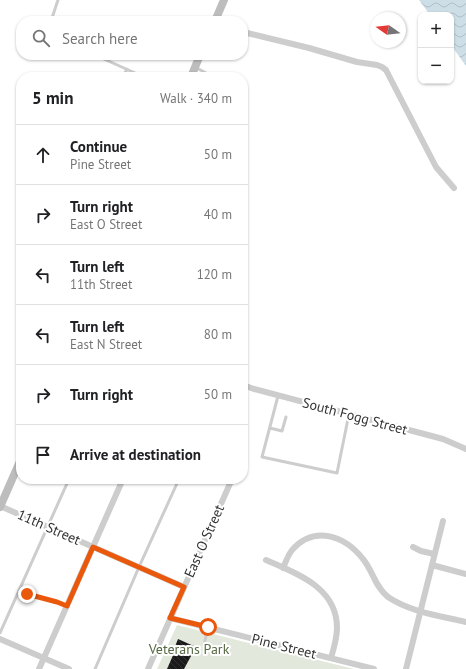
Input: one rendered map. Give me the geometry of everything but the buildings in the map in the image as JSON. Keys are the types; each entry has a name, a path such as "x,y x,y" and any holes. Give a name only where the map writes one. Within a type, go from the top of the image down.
{"street":[{"path":"217,16 224,0"},
{"path":"248,33 357,62 382,67 386,70 436,167 454,188"},
{"path":"193,72 198,60"},
{"name":"South Fogg Street","path":"248,387 443,439 466,449"},
{"path":"0,507 16,470"},
{"path":"38,669 122,484"},
{"name":"East O Street","path":"148,669 230,484"},
{"name":"11th Street","path":"0,507 184,587"},
{"path":"406,669 443,521"},
{"path":"283,568 292,550 300,542 317,535 327,535 337,538 349,545 364,560 377,584 386,596 399,604 466,622"},
{"path":"413,546 421,551 434,554"},
{"path":"266,560 318,587 327,596 336,615 336,639 332,658"},
{"path":"432,565 466,574"},
{"name":"Pine Street","path":"170,618 374,669"},
{"path":"0,639 69,669"}],"lane":[{"path":"53,16 58,0"},
{"path":"106,60 132,72"},
{"path":"195,67 204,72"},
{"path":"278,396 262,457 337,473 349,414"},
{"path":"270,428 282,431 286,417"},
{"path":"0,633 67,484"},
{"path":"95,669 138,567 177,484"},
{"path":"27,594 67,606"},
{"path":"208,627 204,645 222,650"}],"green space":[{"name":"Veterans Park","path":"177,625 354,669 157,669"}],"water":[{"path":"419,0 466,0 466,66 454,49 454,12 428,12"}],"route":[{"path":"27,594 67,606 93,547 184,587 170,618 208,627"}]}
